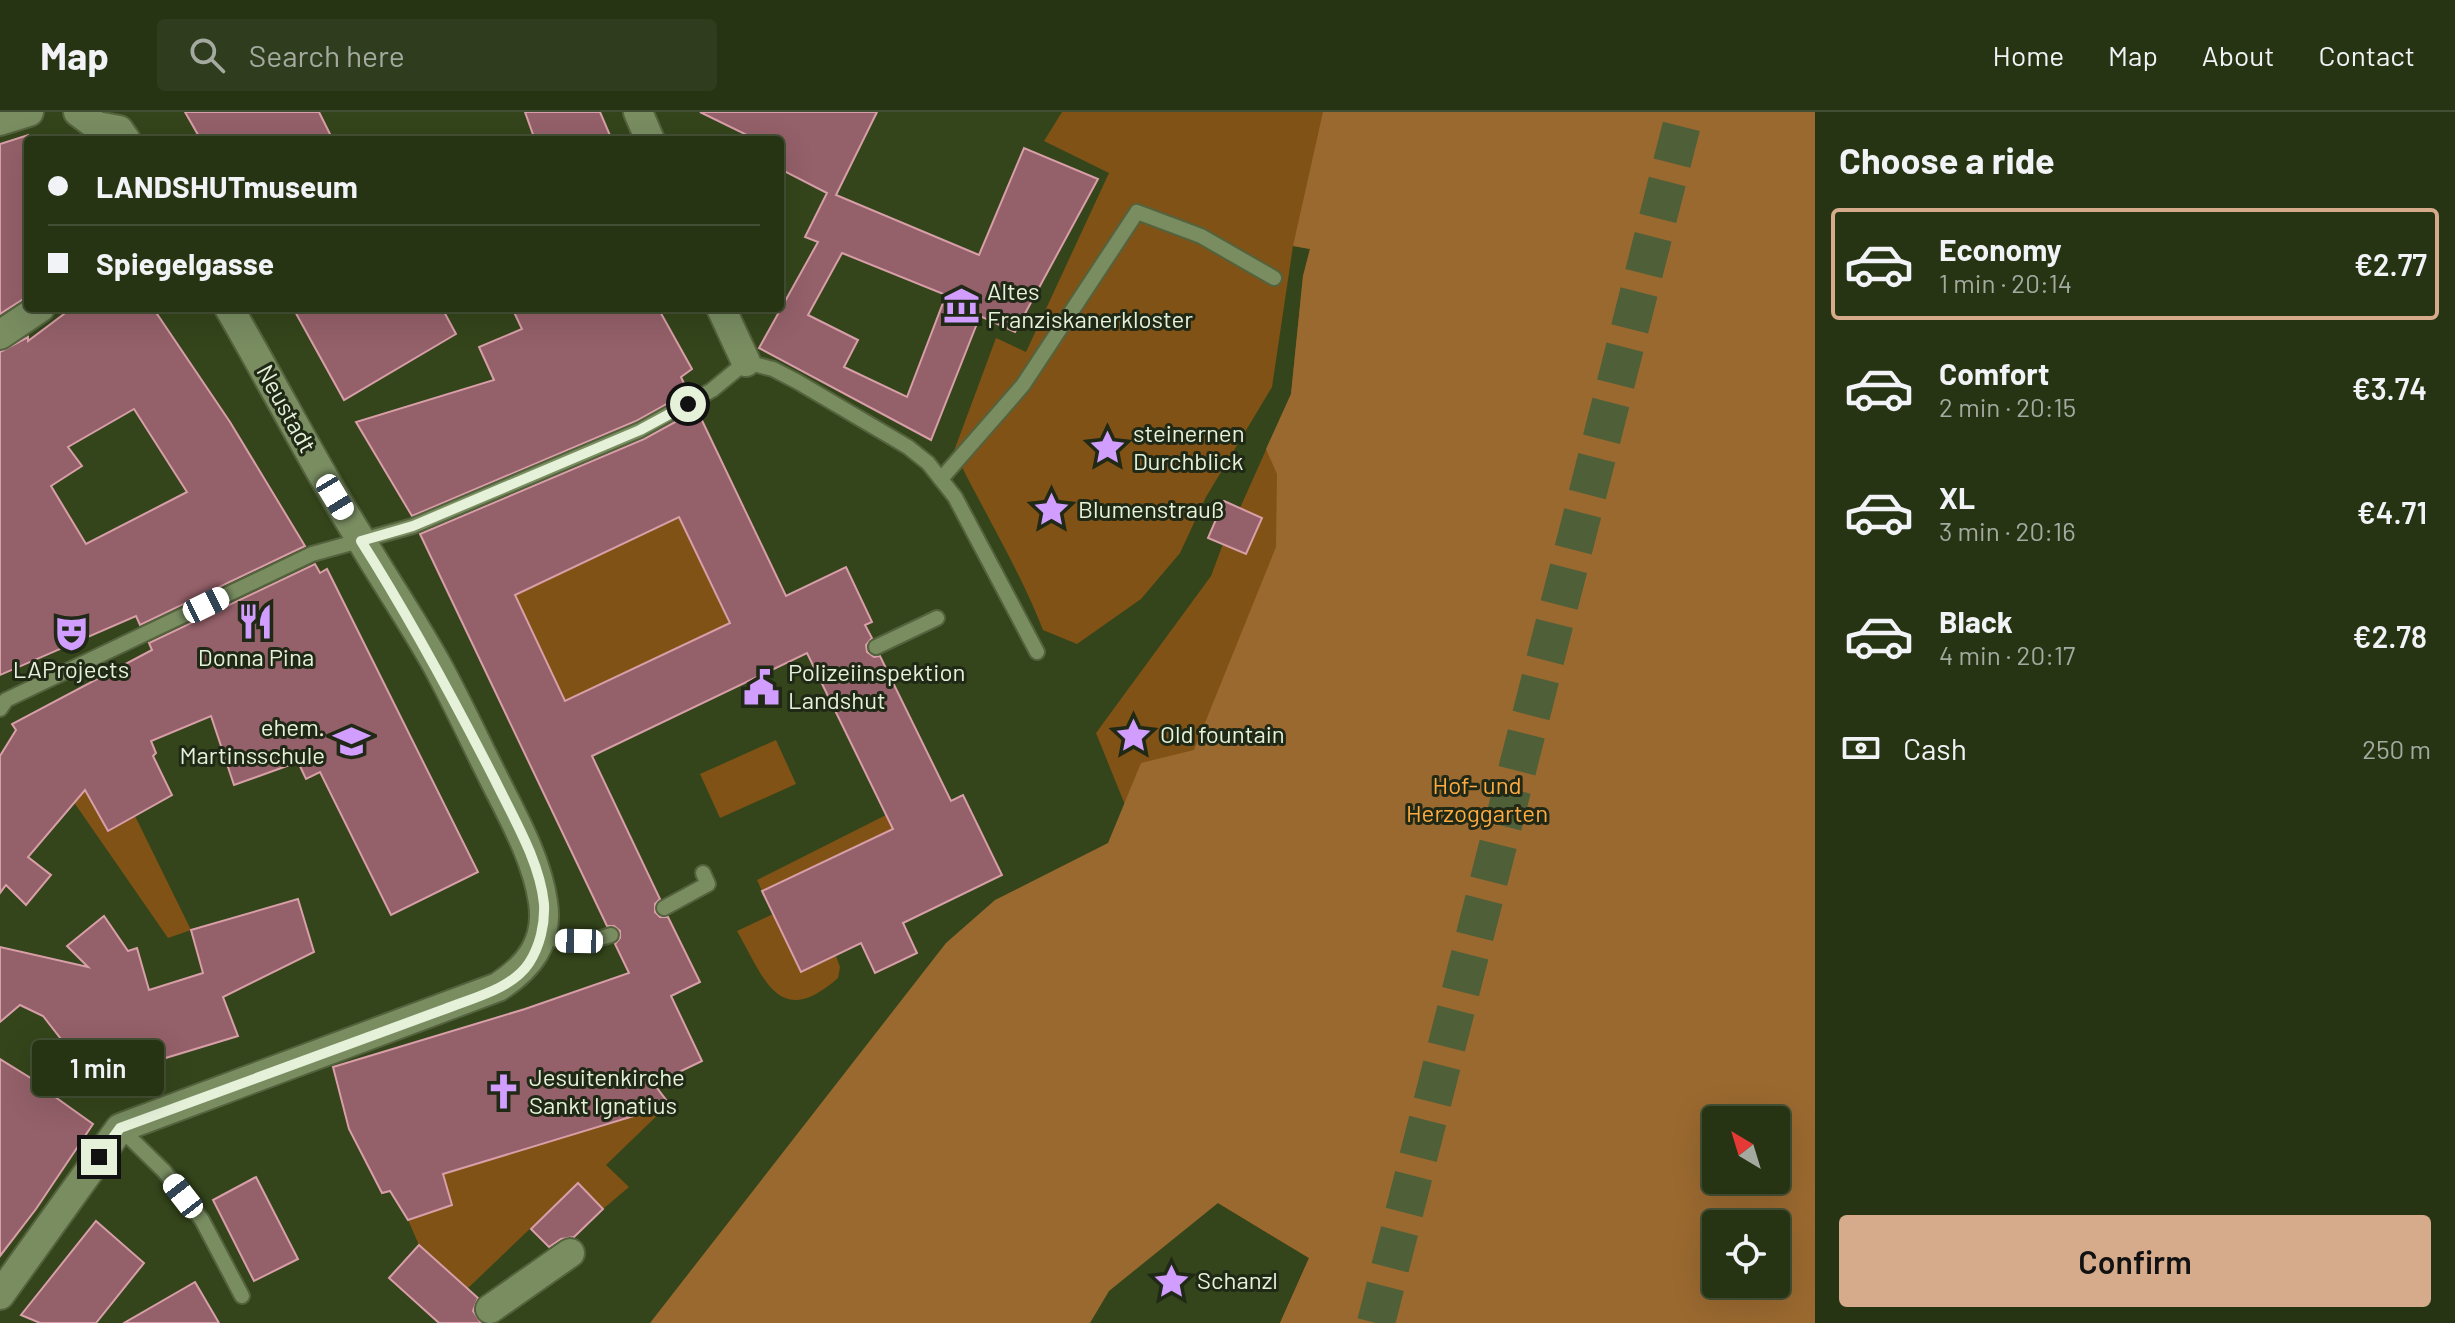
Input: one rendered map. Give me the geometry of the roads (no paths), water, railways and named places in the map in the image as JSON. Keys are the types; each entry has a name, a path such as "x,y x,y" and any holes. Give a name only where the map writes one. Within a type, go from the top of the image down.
{"street":[{"path":"0,121 29,112"},
{"path":"78,112 97,126 125,127"},
{"path":"638,112 648,136"},
{"path":"0,335 34,312"},
{"name":"Neustadt","path":"120,1128 445,1009 513,978 530,961 540,937 544,904 537,875 513,817 437,666 361,541 231,312"},
{"path":"723,312 746,362"},
{"path":"0,1295 120,1128"},
{"path":"490,1309 570,1253"}],"lane":[{"path":"941,479 1023,385 1137,212 1201,236 1274,278"},
{"path":"0,709 6,700 312,554 413,526 640,430 712,390 746,362 773,369 908,447 941,479 955,497 1037,652"},
{"path":"876,647 937,618"},
{"path":"664,908 708,884 703,873"},
{"path":"540,937 579,941 611,935"},
{"path":"120,1128 164,1171 202,1220 242,1296"}],"tunnel":[{"path":"1376,1323 1685,112"}],"place":[{"name":"Altes Franziskanerkloster","path":"961,306"},
{"name":"steinernen Durchblick","path":"1107,448"},
{"name":"Blumenstrauß","path":"1052,510"},
{"name":"Donna Pina","path":"256,621"},
{"name":"LAProjects","path":"71,633"},
{"name":"Polizeiinspektion Landshut","path":"762,687"},
{"name":"Old fountain","path":"1134,735"},
{"name":"ehem. Martinsschule","path":"351,742"},
{"name":"Jesuitenkirche Sankt Ignatius","path":"503,1092"},
{"name":"Schanzl","path":"1171,1281"}],"park label":[{"name":"Hof- und Herzoggarten","path":"1477,800"}]}
